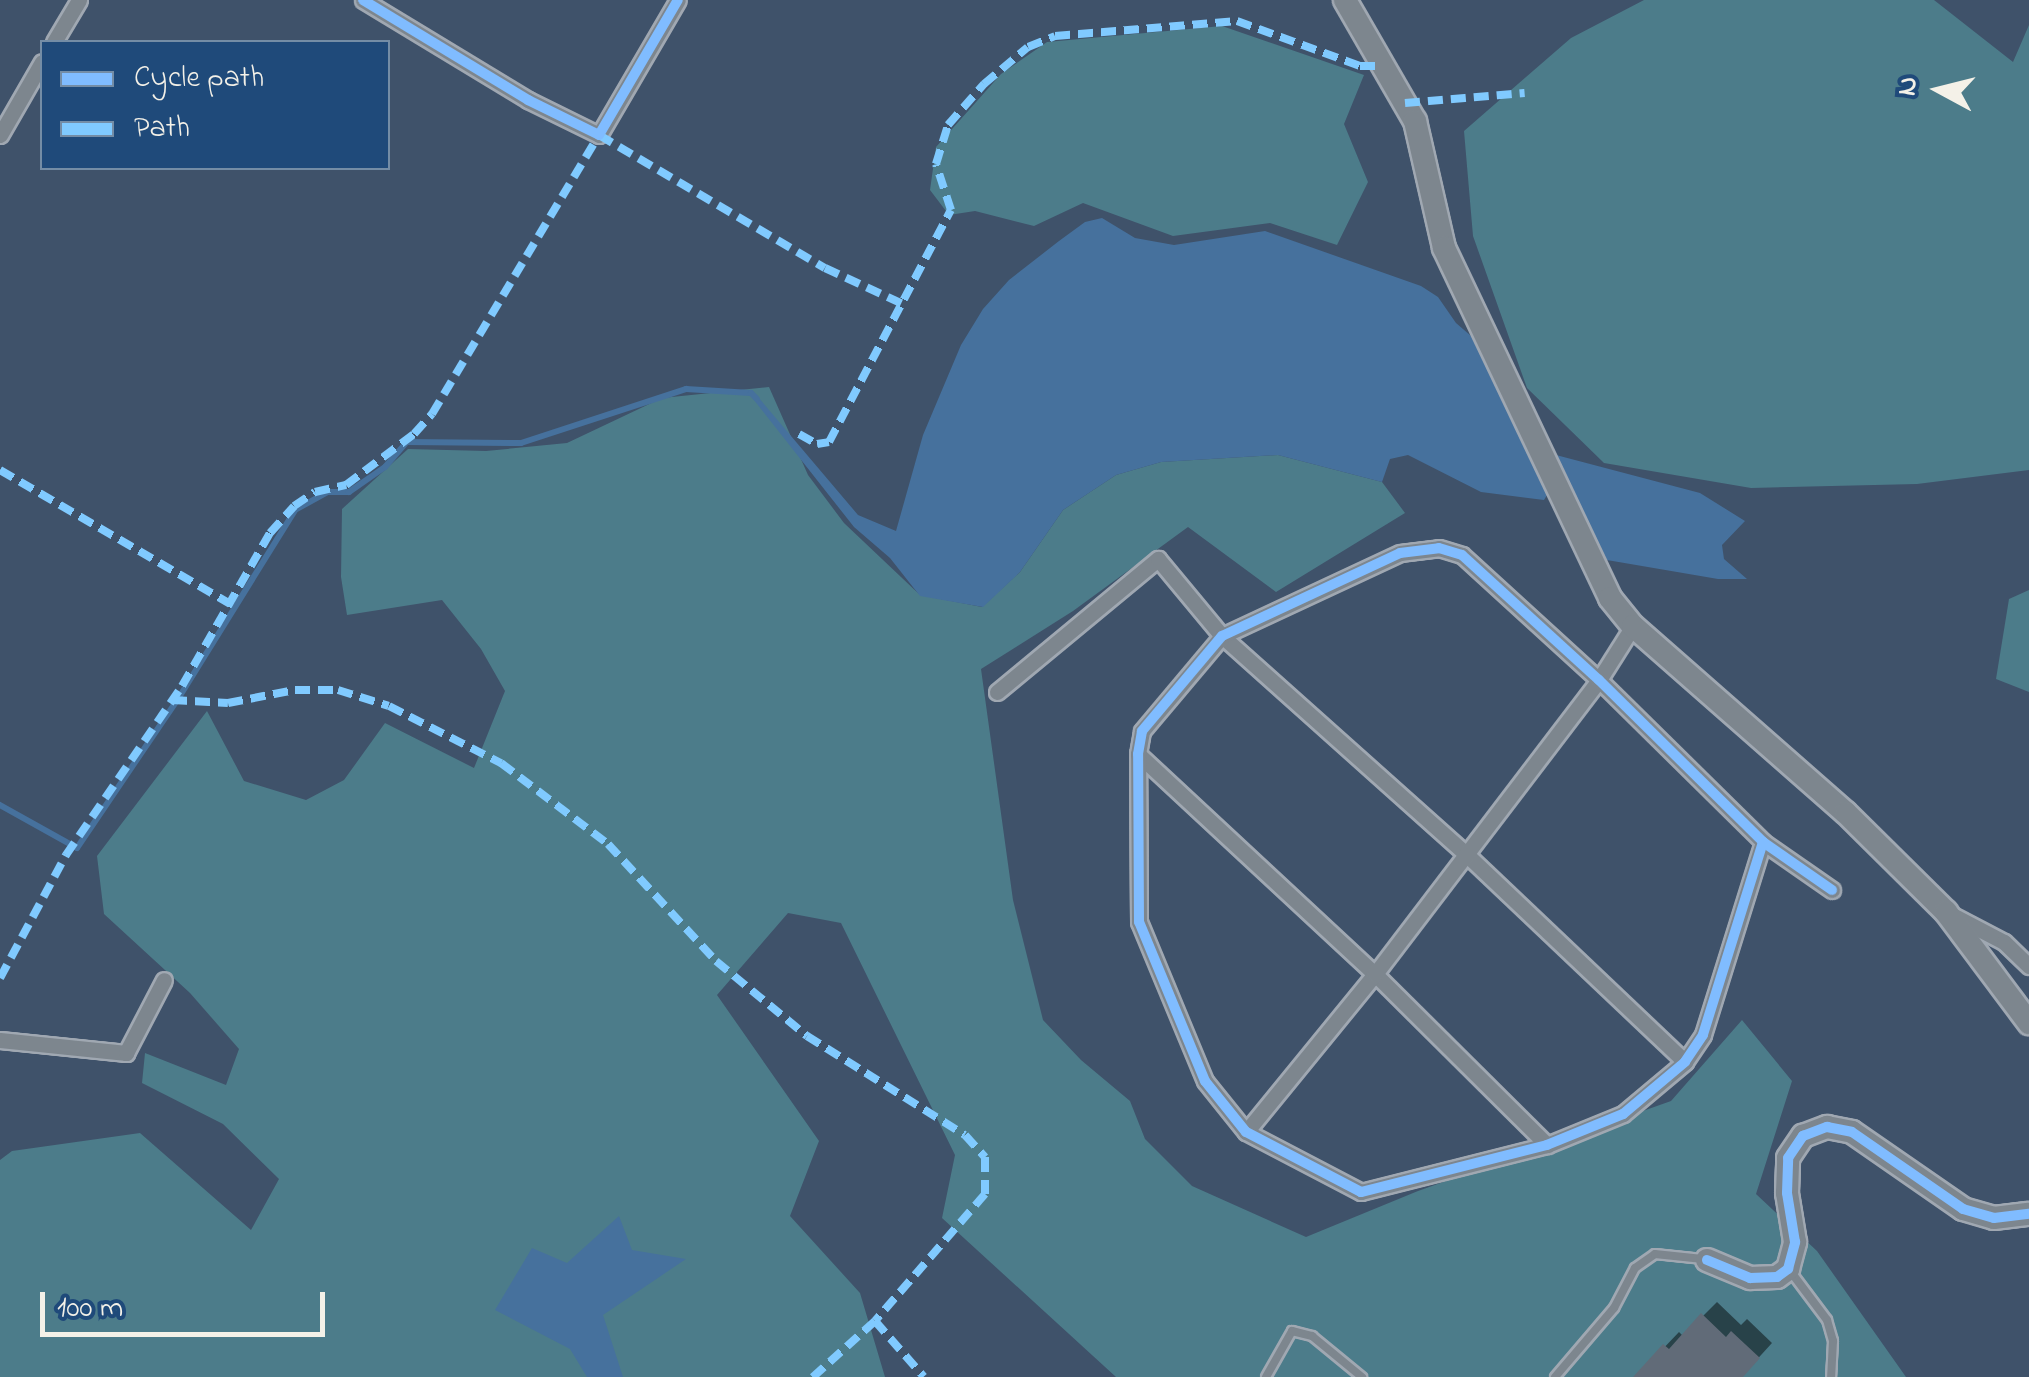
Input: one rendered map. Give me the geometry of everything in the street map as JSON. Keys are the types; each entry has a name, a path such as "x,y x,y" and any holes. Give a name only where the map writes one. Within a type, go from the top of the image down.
{"street":[{"path":"55,40 79,0"},
{"path":"362,0 528,100 599,135 678,0"},
{"path":"1345,0 1415,120 1452,265 1562,504 1610,598 1633,626 1846,813 1946,912 2029,1022"},
{"path":"0,134 40,65"},
{"path":"1763,842 1702,1036 1685,1062 1623,1114 1547,1144 1361,1192 1246,1132 1205,1081 1139,922 1138,754 1142,731 1222,636 1400,553 1439,548 1462,555 1599,680 1763,842 1832,890"},
{"path":"996,692 1158,559 1222,636 1466,854 1685,1062"},
{"path":"1246,1132 1375,974 1599,680 1633,626"},
{"path":"1138,754 1375,974 1547,1144"},
{"path":"1946,912 2004,942 2029,966"},
{"path":"0,1040 126,1053 164,980"},
{"path":"1707,1260 1750,1278 1777,1277 1788,1269 1795,1242 1787,1193 1788,1158 1804,1136 1816,1129 1852,1132 1963,1209 1994,1218 2029,1214"}],"lane":[{"path":"1554,1377 1614,1308 1635,1268 1655,1254 1680,1253 1707,1260"},
{"path":"1788,1269 1826,1320 1832,1340 1831,1377"},
{"path":"1266,1377 1292,1331 1312,1336 1362,1377"}],"shaded area":[{"path":"1644,0 1934,0 2013,62 2029,25 2029,470 1917,484 1751,488 1604,463 1527,388 1473,236 1464,131 1571,38"},
{"path":"1222,26 1364,75 1344,124 1368,182 1337,245 1270,223 1173,236 1083,203 1034,226 975,211 949,215 930,190 936,147 1001,74 1047,42"},
{"path":"1102,218 1135,238 1174,245 1265,231 1421,286 1438,297 1456,323 1485,348 1550,490 1544,500 1481,492 1408,455 1390,459 1382,482 1278,455 1161,462 1116,475 1063,510 1020,572 983,607 920,596 890,558 854,527 750,395 753,391 858,515 896,531 923,435 961,345 983,309 1009,280 1059,241 1085,222"},
{"path":"769,387 808,475 844,523 920,595 982,607 1020,572 1063,510 1116,475 1161,462 1278,455 1382,482 1405,513 1276,592 1188,527 1073,611 981,669 1013,900 1043,1020 1081,1060 1130,1101 1145,1139 1192,1186 1306,1237 1418,1191 1671,1101 1742,1020 1792,1081 1756,1194 1817,1251 1906,1377 1116,1377 942,1218 955,1155 841,923 788,913 717,995 819,1141 790,1216 860,1293 885,1377 0,1377 0,1160 12,1151 140,1133 251,1230 279,1179 223,1124 142,1083 145,1053 226,1085 239,1049 190,993 104,914 97,856 207,711 244,781 306,800 344,780 385,723 474,768 505,691 481,649 442,600 347,615 341,577 342,509 408,449 486,451 567,443 662,398"},
{"path":"1556,455 1700,493 1745,521 1722,545 1724,559 1747,579 1718,579 1601,559"},
{"path":"2029,590 2029,692 1996,679 2009,599"},
{"path":"619,1216 632,1250 686,1259 603,1315 623,1377 587,1377 570,1349 495,1310 532,1248 567,1263"}],"building":[{"path":"1701,1313 1726,1337 1731,1331 1760,1358 1743,1377 1633,1377 1663,1344 1669,1349"}],"waterway":[{"path":"0,805 77,848 178,699 295,510 327,492 349,492 385,467 407,442 521,443 686,389 751,393 757,399"}],"marked path":[{"path":"799,434 817,444 829,442 951,210 936,164 948,125 984,84 1028,47 1055,36 1237,21 1360,66 1383,66"},
{"path":"1405,103 1525,93"},
{"path":"0,978 66,855 182,686 270,533 294,506 315,492 346,485 414,434 432,414 599,135 825,268 903,304"},
{"path":"0,470 230,604"},
{"path":"172,700 228,703 295,690 338,690 389,706 501,763 608,844 716,961 807,1036 965,1135 985,1157 985,1194 875,1321 813,1377"},
{"path":"875,1321 924,1377"}],"cycle path":[{"path":"363,0 528,100 599,135 678,0"},
{"path":"1763,842 1703,1035 1685,1062 1623,1114 1547,1145 1361,1192 1246,1132 1205,1081 1139,922 1138,754 1142,731 1222,636 1400,553 1439,548 1462,555 1599,680 1763,842 1832,890"},
{"path":"1707,1260 1750,1278 1777,1277 1788,1269 1795,1242 1787,1193 1788,1158 1803,1136 1827,1127 1852,1132 1963,1209 1994,1218 2029,1214"}]}
